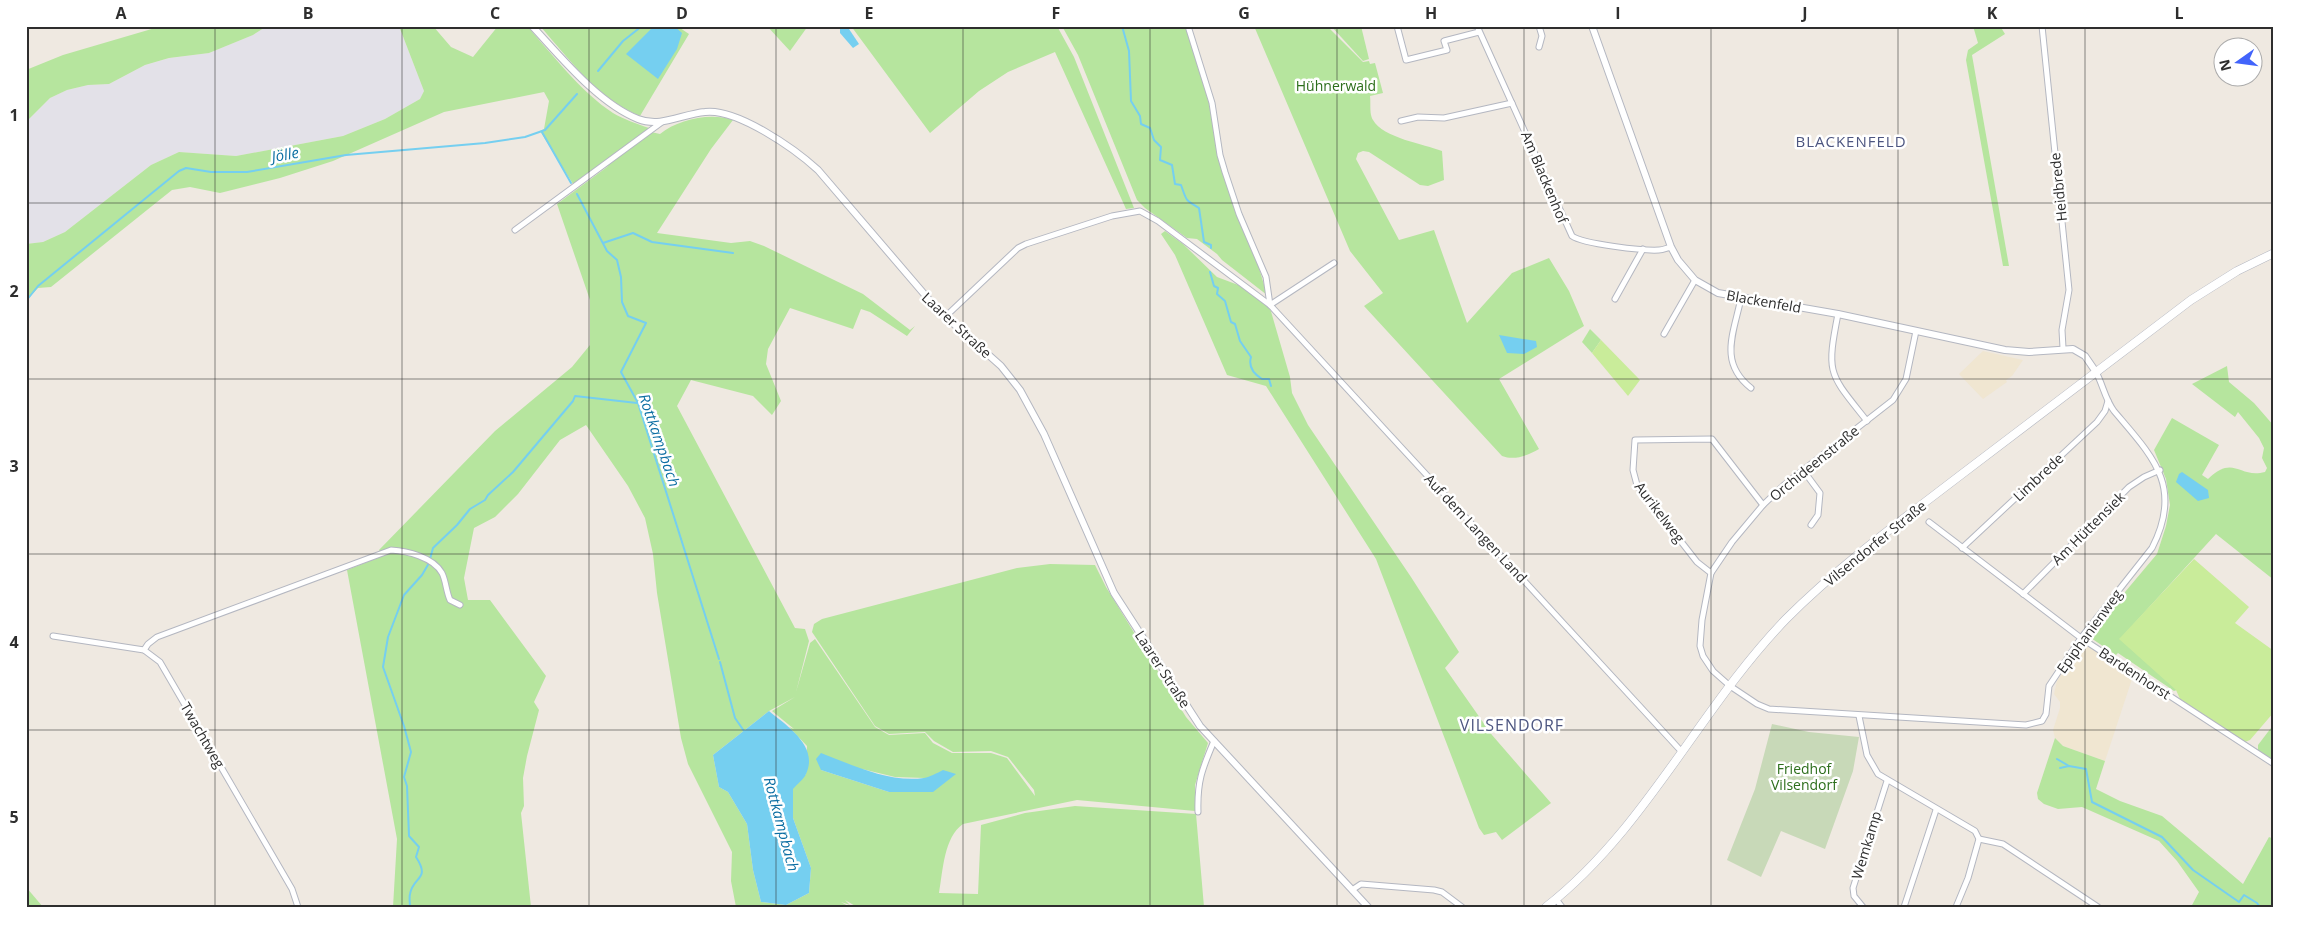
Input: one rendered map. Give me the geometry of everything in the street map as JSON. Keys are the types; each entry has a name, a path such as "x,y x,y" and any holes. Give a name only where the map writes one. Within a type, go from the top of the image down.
{"main road":[{"name":"Vilsendorfer Straße","path":"1546,907 1592,867 1616,840 1730,686 1785,621 1842,568 2206,289 2274,253"}],"street":[{"name":"Laarer Straße","path":"532,26 594,90 625,112 650,122 662,122 695,113 719,111 741,119 804,157 827,181 944,317 1001,366 1020,390 1044,434 1114,593 1184,703 1214,741 1368,907"},
{"path":"1188,26 1212,103 1222,164 1239,214 1266,277 1270,305 1334,263"},
{"path":"1397,26 1406,60 1447,50 1444,41 1479,32"},
{"name":"Am Blackenhof","path":"1477,26 1572,236 1590,243 1643,249 1658,250 1670,247"},
{"path":"1540,26 1542,36 1540,47"},
{"name":"Blackenfeld","path":"1592,26 1670,247 1695,280 1718,293 1838,314 2012,351 2029,352 2073,348 2081,352 2096,372"},
{"name":"Heidbrede","path":"2042,26 2069,290 2062,330 2063,348"},
{"path":"1400,121 1418,117 1444,118 1512,104"},
{"path":"515,230 662,122"},
{"name":"Auf dem Langen Land","path":"944,317 1018,248 1112,216 1140,210 1158,221 1270,305 1682,751"},
{"path":"1614,299 1643,249"},
{"path":"1664,334 1695,280"},
{"path":"1741,298 1730,358 1733,368 1752,388"},
{"name":"Orchideenstraße","path":"1838,314 1831,352 1832,372 1838,385 1866,421"},
{"name":"Orchideenstraße","path":"1730,686 1713,671 1703,656 1700,646 1702,620 1711,573 1732,542 1764,505 1803,470 1892,400 1900,391 1906,379 1916,331"},
{"name":"Epiphanienweg","path":"1730,686 1757,704 1769,709 2026,725 2042,721 2046,714 2049,686 2081,638 2152,548 2158,537 2165,509 2160,470 2148,451 2108,401 2096,372"},
{"name":"Limbrede","path":"1962,548 2097,422 2105,411 2108,401"},
{"name":"Aurikelweg","path":"1711,573 1697,562 1637,485 1633,470 1634,440 1712,439 1764,505"},
{"path":"1803,470 1820,493 1818,515 1811,526"},
{"name":"Am Hüttensiek","path":"2023,594 2129,487 2144,477 2160,470"},
{"name":"Bardenhorst","path":"1929,522 2081,638 2274,764"},
{"path":"53,636 144,650 157,637 392,550 408,551 438,567 450,600 460,605"},
{"name":"Twachtweg","path":"144,650 155,657 166,671 292,889 298,907"},
{"path":"1859,716 1871,766 1887,781 1936,810 1970,826 1979,839 2003,844 2098,907"},
{"path":"1198,812 1198,785 1214,741"},
{"name":"Wemkamp","path":"1863,907 1854,896 1853,888 1887,781"},
{"path":"1904,907 1936,810"},
{"path":"1956,907 1968,878 1979,839"},
{"path":"1352,890 1361,884 1434,890 1442,892 1462,907"},
{"path":"1556,898 1562,907"}],"shaded area":[{"path":"267,26 399,26 424,91 420,99 385,119 343,136 236,156 179,152 151,165 65,232 43,242 26,244 26,122 50,98 67,90 88,85 109,84 145,65 170,58 209,53 253,35"},
{"path":"1983,351 2023,360 2012,376 2006,380 2007,382 1983,399 1959,374"},
{"path":"2086,645 2133,676 2105,761 2063,746 2055,738 2053,730 2060,708 2060,702 2054,694 2057,681 2080,646"}],"green space":[{"path":"155,26 267,26 253,35 209,53 169,58 145,65 109,84 88,85 67,90 50,98 26,122 26,70 63,55 155,28"},
{"path":"399,26 433,26 451,47 473,57 498,26 527,26 567,72 601,104 621,117 649,128 651,132 660,134 676,124 695,118 715,117 733,120 711,149 657,233 731,243 750,241 764,246 863,294 910,330 915,326 907,336 870,312 861,309 853,329 790,308 768,349 766,364 781,401 772,415 753,396 691,380 677,406 795,628 805,629 809,641 796,692 810,643 815,639 875,727 889,735 925,733 933,743 952,753 991,753 1007,758 1035,796 1034,790 1008,757 991,751 953,752 934,741 925,732 889,734 875,726 812,632 814,624 822,619 1017,568 1050,564 1095,565 1106,587 1186,717 1208,743 1195,785 1195,811 1077,800 963,824 948,845 939,893 978,894 981,825 1025,813 1075,806 1196,814 1204,907 857,907 845,900 850,905 841,902 850,907 736,907 731,881 732,852 688,764 681,738 657,593 653,554 645,518 628,486 586,425 560,440 518,494 495,517 474,528 464,578 468,600 490,600 546,676 534,702 539,710 523,778 524,806 521,813 531,907 393,907 397,839 347,570 382,556 379,550 495,431 572,367 590,345 590,300 557,204 607,167 615,155 622,149 573,184 540,131 544,129 549,101 544,92 444,112 333,161 280,178 220,193 190,187 172,190 51,287 38,288 26,301 26,244 43,242 65,232 151,165 179,152 236,156 343,136 385,119 420,99 424,91","holes":["795,697 772,711 794,729 789,727 807,746 806,774 793,788 793,818 811,868 809,893 786,905 761,902 753,870 747,824 728,792 719,787 713,755 769,711","862,769 895,777 925,778 889,792 821,770"]},
{"path":"540,26 677,26 689,34 640,116 625,109 598,89"},
{"path":"767,26 808,26 790,51"},
{"path":"851,26 1057,26 1074,57 1134,208 1126,209 1055,52 1008,72 979,91 930,133"},
{"path":"1062,26 1186,26 1206,87 1230,194 1254,251 1267,295 1197,239 1187,238 1145,208 1137,200 1078,55"},
{"name":"Hühnerwald","path":"1254,26 1327,26 1363,62 1375,63 1383,93 1370,96 1370,108 1372,118 1378,126 1394,136 1442,151 1444,180 1428,186 1420,185 1369,152 1363,151 1358,153 1356,159 1399,240 1434,230 1467,323 1512,273 1549,258 1569,291 1584,326 1499,379 1539,449 1517,458 1502,456 1364,306 1383,293 1350,251"},
{"path":"1331,26 1361,26 1369,59 1363,61"},
{"path":"1973,26 2000,26 2005,34 1972,55 2009,266 2003,266 1966,60 1968,50 1978,43"},
{"path":"1165,231 1183,244 1217,277 1241,286 1270,308 1290,377 1292,393 1308,425 1411,577 1459,652 1445,668 1492,735 1551,803 1502,840 1496,832 1484,835 1479,828 1376,559 1266,386 1227,375 1175,255 1161,234"},
{"path":"1590,329 1601,340 1592,353 1582,342"},
{"path":"1601,340 1640,380 1628,396 1592,353"},
{"path":"2227,366 2229,382 2254,403 2274,426 2274,580 2216,534 2120,639 2177,690 2174,691 2118,653 2116,655 2088,636 2157,554 2166,526 2170,505 2166,479 2154,450 2172,418 2219,445 2202,475 2208,479 2224,468 2249,473 2265,472 2267,468 2262,458 2264,448 2259,438 2238,412 2235,417 2192,384"},
{"path":"2194,559 2249,607 2235,623 2274,651 2274,712 2250,740 2245,742 2180,699 2176,690 2119,639"},
{"name":"Friedhof Vilsendorf","path":"1772,724 1809,732 1859,737 1853,771 1825,849 1781,831 1761,877 1727,860 1755,789"},
{"path":"2274,724 2274,761 2258,752 2258,745"},
{"path":"2055,738 2063,746 2105,761 2096,789 2120,801 2162,816 2243,884 2269,837 2274,839 2274,907 2191,907 2199,892 2177,861 2159,841 2082,807 2058,809 2044,804 2038,799 2037,793"},
{"path":"26,887 43,907 26,907"}],"water":[{"path":"654,26 674,26 682,33 677,49 658,79 626,54"},
{"path":"847,26 859,44 853,48 840,33 840,28"},
{"path":"1499,335 1536,341 1537,347 1524,354 1507,353"},
{"path":"2182,472 2208,490 2209,498 2198,501 2176,482 2179,474"},
{"path":"769,711 799,738 805,746 809,764 804,778 793,789 793,818 811,868 809,893 786,905 761,902 753,870 747,824 728,792 719,787 713,755"},
{"path":"821,753 858,768 898,778 924,778 943,770 956,774 933,792 889,792 821,770 816,759"}],"waterway":[{"name":"Jölle","path":"598,71 623,41 642,26"},
{"path":"1122,26 1129,51 1131,101 1140,116 1141,124 1150,128 1154,140 1161,147 1160,160 1172,165 1175,184 1181,185 1187,199 1199,208 1204,242 1211,245 1211,248"},
{"name":"Jölle","path":"26,301 38,286 179,171 186,168 211,172 247,172 346,155 485,143 525,137 545,130 577,94"},
{"name":"Rottkampbach","path":"542,132 571,183"},
{"name":"Rottkampbach","path":"577,194 607,251 617,260 621,277 622,302 628,316 646,323 621,372 638,403 719,659"},
{"path":"603,243 633,233 652,242 733,253"},
{"path":"1210,272 1214,286 1218,288 1217,294 1225,301 1231,322 1235,324 1240,341 1251,357 1250,364 1252,370 1262,379 1269,379 1271,386"},
{"path":"430,559 433,548 457,525 470,509 485,500 513,472 573,401 575,396 637,403"},
{"path":"410,907 412,888 420,877 422,870 416,857 419,847 409,836 407,786 404,777 411,752 383,667 388,637 404,595 422,575 429,563"},
{"name":"Rottkampbach","path":"720,662 735,718 744,731"},
{"path":"2057,759 2069,766"},
{"path":"2060,768 2069,766 2086,769 2092,802 2162,837 2193,870 2239,902 2244,895 2260,907"}],"district":[{"name":"BLACKENFELD","path":"1851,141"},
{"name":"VILSENDORF","path":"1512,725"}]}
